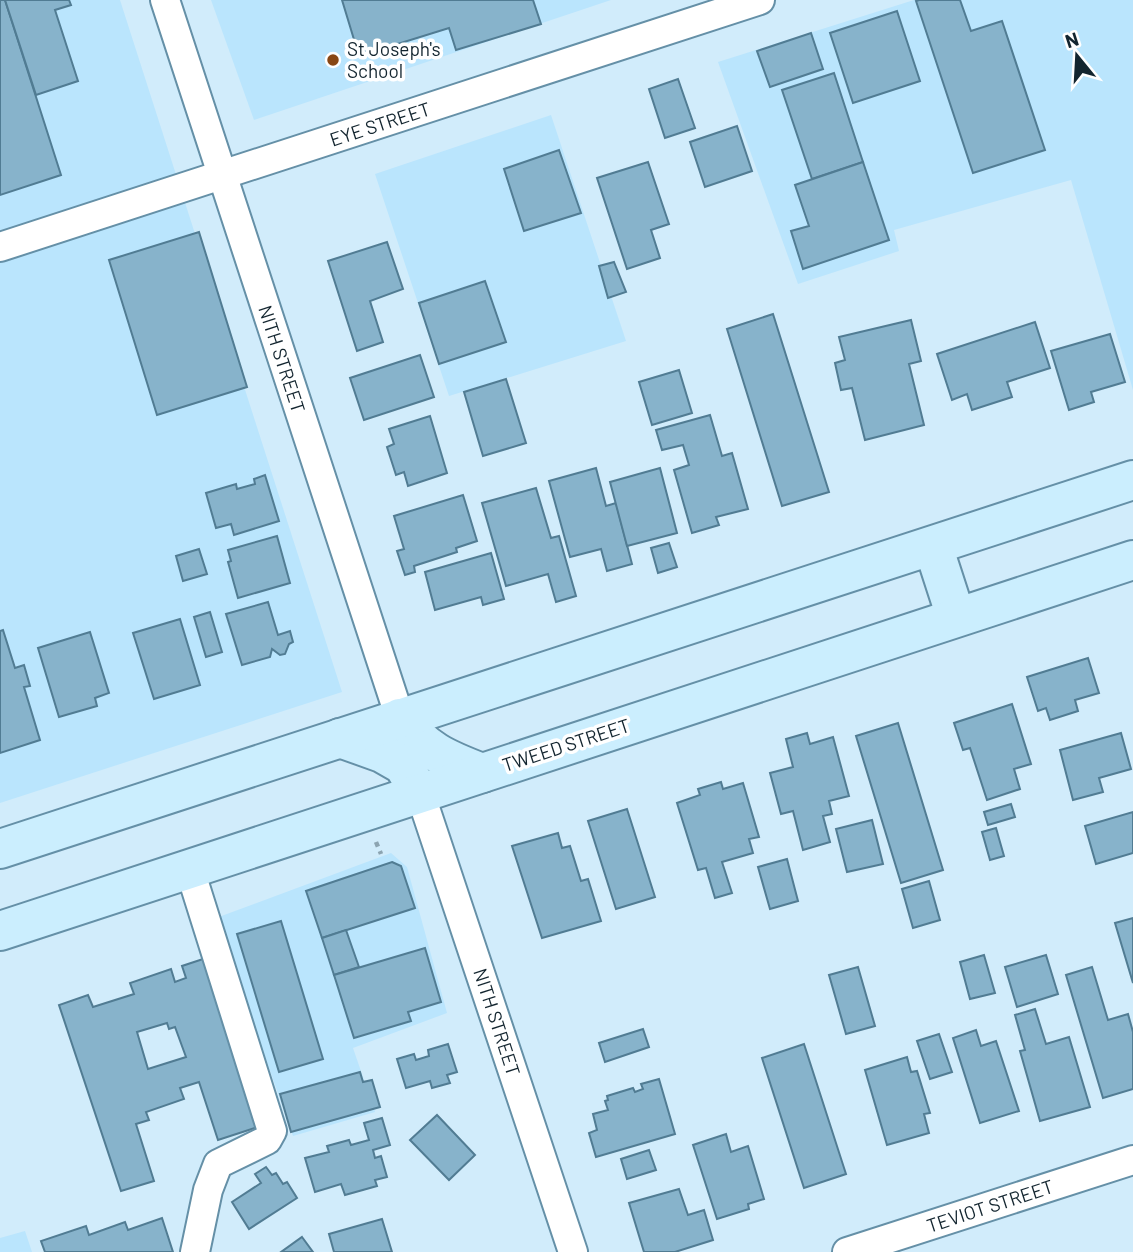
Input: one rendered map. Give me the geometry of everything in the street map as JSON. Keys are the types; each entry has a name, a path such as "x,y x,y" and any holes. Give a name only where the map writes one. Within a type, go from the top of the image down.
{"main road":[{"path":"0,849 1133,480"},
{"path":"933,546 956,617"},
{"name":"TWEED STREET","path":"0,931 1133,560"},
{"path":"400,718 415,738 429,749 482,773"},
{"path":"340,738 382,753 403,765 420,793"}],"street":[{"name":"NITH STREET","path":"165,0 400,718"},
{"name":"EYE STREET","path":"0,247 761,0"},
{"name":"NITH STREET","path":"420,793 573,1252"},
{"path":"190,867 272,1131 267,1140 218,1164 208,1190 195,1252"},
{"name":"TEVIOT STREET","path":"847,1252 1133,1160"}],"shaded area":[{"path":"0,0 120,0 342,692 0,803"},
{"name":"St Joseph's School","path":"211,0 611,0 254,120"},
{"path":"914,0 1133,0 1133,390 1071,180 894,230 899,251 798,284 718,62"},
{"path":"551,115 626,341 449,396 375,174"},
{"path":"391,853 407,867 447,1013 353,1048 375,1112 293,1136 216,918"},
{"path":"25,1231 32,1252 0,1252 0,1238"}],"building":[{"path":"0,0 5,0 61,175 0,195"},
{"path":"5,0 69,0 71,5 55,10 78,81 36,95"},
{"path":"342,0 533,0 541,24 456,50 449,28 359,56"},
{"path":"960,0 971,31 1002,21 1045,150 973,173 916,1"},
{"path":"897,11 920,81 853,103 830,33"},
{"path":"811,33 823,69 770,87 757,51"},
{"path":"834,73 863,162 812,179 782,90"},
{"path":"678,79 695,128 665,138 649,89"},
{"path":"737,126 752,171 705,187 690,142"},
{"path":"559,150 581,213 524,231 504,169"},
{"path":"648,162 669,224 651,230 660,258 627,269 597,178"},
{"path":"863,162 889,240 803,269 791,231 809,226 795,185"},
{"path":"199,232 247,387 157,415 109,260"},
{"path":"387,242 403,289 370,301 383,342 357,351 328,261"},
{"path":"614,262 626,292 608,298 599,266"},
{"path":"485,281 506,342 439,364 419,303"},
{"path":"773,314 829,492 782,506 727,329"},
{"path":"911,320 921,361 909,364 924,425 865,440 852,388 841,390 835,363 845,360 839,337"},
{"path":"1035,322 1050,368 1007,382 1012,397 972,410 967,394 952,400 937,354"},
{"path":"1110,334 1125,382 1091,392 1094,402 1069,410 1051,351"},
{"path":"420,355 434,397 364,420 350,378"},
{"path":"679,370 692,413 652,425 639,382"},
{"path":"506,379 526,443 483,456 464,392"},
{"path":"710,415 722,456 732,453 748,509 716,517 719,525 692,533 674,470 689,465 683,445 662,450 656,430"},
{"path":"430,416 447,473 408,486 404,472 396,475 387,447 394,444 389,429"},
{"path":"596,468 606,506 616,503 632,564 607,571 601,549 570,557 549,481"},
{"path":"660,468 677,533 627,546 610,482"},
{"path":"265,475 279,521 234,535 231,524 216,528 206,493 236,484 237,489 255,484 254,479"},
{"path":"536,488 551,538 559,536 576,596 556,602 548,574 506,586 482,503"},
{"path":"463,495 477,541 456,548 457,552 414,566 415,572 405,575 397,551 404,549 394,516"},
{"path":"277,536 290,583 238,598 228,562 231,561 228,550"},
{"path":"669,543 677,567 658,573 651,548"},
{"path":"199,549 207,574 183,581 176,556"},
{"path":"491,553 504,599 483,605 481,597 435,610 425,572"},
{"path":"268,602 278,635 290,631 293,642 289,644 285,654 280,655 272,649 270,657 242,665 226,614"},
{"path":"210,612 222,652 206,657 194,617"},
{"path":"180,619 200,685 154,699 133,633"},
{"path":"3,630 15,668 24,665 30,686 24,687 40,740 0,753 0,631"},
{"path":"90,632 109,693 95,698 97,706 59,717 38,648"},
{"path":"1088,658 1099,693 1075,700 1078,711 1050,720 1046,708 1038,711 1027,677"},
{"path":"1012,704 1031,764 1014,769 1020,789 987,800 970,748 963,750 954,723"},
{"path":"898,723 943,870 901,883 856,736"},
{"path":"807,733 810,744 833,737 849,796 829,801 832,814 823,816 830,842 803,850 793,811 781,814 770,773 793,767 786,739"},
{"path":"1121,733 1131,769 1099,778 1103,792 1073,800 1060,750"},
{"path":"721,782 723,789 743,783 759,837 749,839 753,853 722,862 732,893 715,898 706,868 698,870 677,803 700,795 698,789"},
{"path":"1011,804 1015,817 988,825 984,812"},
{"path":"627,809 655,897 616,909 588,821"},
{"path":"1133,812 1133,853 1096,864 1085,826"},
{"path":"872,820 883,864 847,872 836,829"},
{"path":"996,828 1004,856 990,860 982,832"},
{"path":"558,833 562,848 570,846 581,881 588,879 601,921 542,938 512,846"},
{"path":"787,859 798,901 770,909 758,867"},
{"path":"392,862 401,866 415,908 322,938 306,891"},
{"path":"929,881 940,920 913,928 902,889"},
{"path":"1133,918 1133,983 1115,923"},
{"path":"281,921 323,1059 279,1072 237,934"},
{"path":"346,930 359,967 334,975 322,938"},
{"path":"425,948 441,1002 408,1012 411,1021 354,1038 334,975"},
{"path":"984,955 995,993 970,999 960,962"},
{"path":"1046,955 1058,994 1017,1007 1005,967"},
{"path":"206,958 261,1126 218,1140 199,1082 180,1088 184,1099 146,1112 149,1120 136,1124 154,1181 121,1191 59,1005 88,995 93,1007 134,994 130,983 171,969 175,982 186,978 182,966","holes":["167,1023 169,1029 175,1027 186,1057 148,1069 137,1032"]},
{"path":"858,967 875,1026 846,1034 829,975"},
{"path":"1092,967 1108,1020 1128,1014 1133,1032 1133,1089 1103,1098 1066,975"},
{"path":"1035,1009 1046,1044 1069,1037 1090,1107 1040,1121 1020,1051 1025,1050 1015,1015"},
{"path":"643,1029 649,1047 605,1062 599,1043"},
{"path":"976,1030 981,1046 996,1041 1019,1111 980,1123 953,1038"},
{"path":"939,1034 952,1072 930,1079 917,1041"},
{"path":"448,1044 457,1072 447,1075 450,1083 432,1088 430,1081 406,1088 397,1059 414,1054 416,1060 429,1056 428,1050"},
{"path":"804,1044 846,1174 804,1188 762,1058"},
{"path":"907,1057 911,1072 917,1071 930,1113 924,1114 929,1133 887,1145 865,1070"},
{"path":"360,1072 363,1082 372,1080 380,1107 291,1132 280,1094"},
{"path":"659,1079 675,1134 596,1157 589,1133 597,1130 593,1114 608,1110 605,1101 608,1100 607,1096 633,1088 635,1092 643,1089 641,1084"},
{"path":"437,1115 475,1155 449,1180 410,1140"},
{"path":"382,1118 390,1145 373,1150 375,1158 381,1156 387,1177 375,1180 377,1186 345,1195 341,1184 315,1192 305,1158 329,1152 327,1146 349,1140 351,1145 369,1140 364,1123"},
{"path":"726,1134 731,1152 748,1146 764,1199 748,1204 749,1209 717,1219 693,1145"},
{"path":"649,1150 656,1170 627,1179 621,1159"},
{"path":"266,1167 272,1175 276,1173 283,1184 287,1182 297,1198 249,1229 232,1202 261,1183 255,1174"},
{"path":"679,1189 688,1215 704,1210 713,1240 675,1252 644,1252 629,1203"},
{"path":"162,1218 173,1252 45,1252 41,1241 86,1226 89,1235 125,1222 128,1230"},
{"path":"382,1219 392,1252 334,1252 329,1234"},
{"path":"302,1237 313,1252 281,1252"}],"place":[{"name":"St Joseph's School","path":"333,60"}]}
